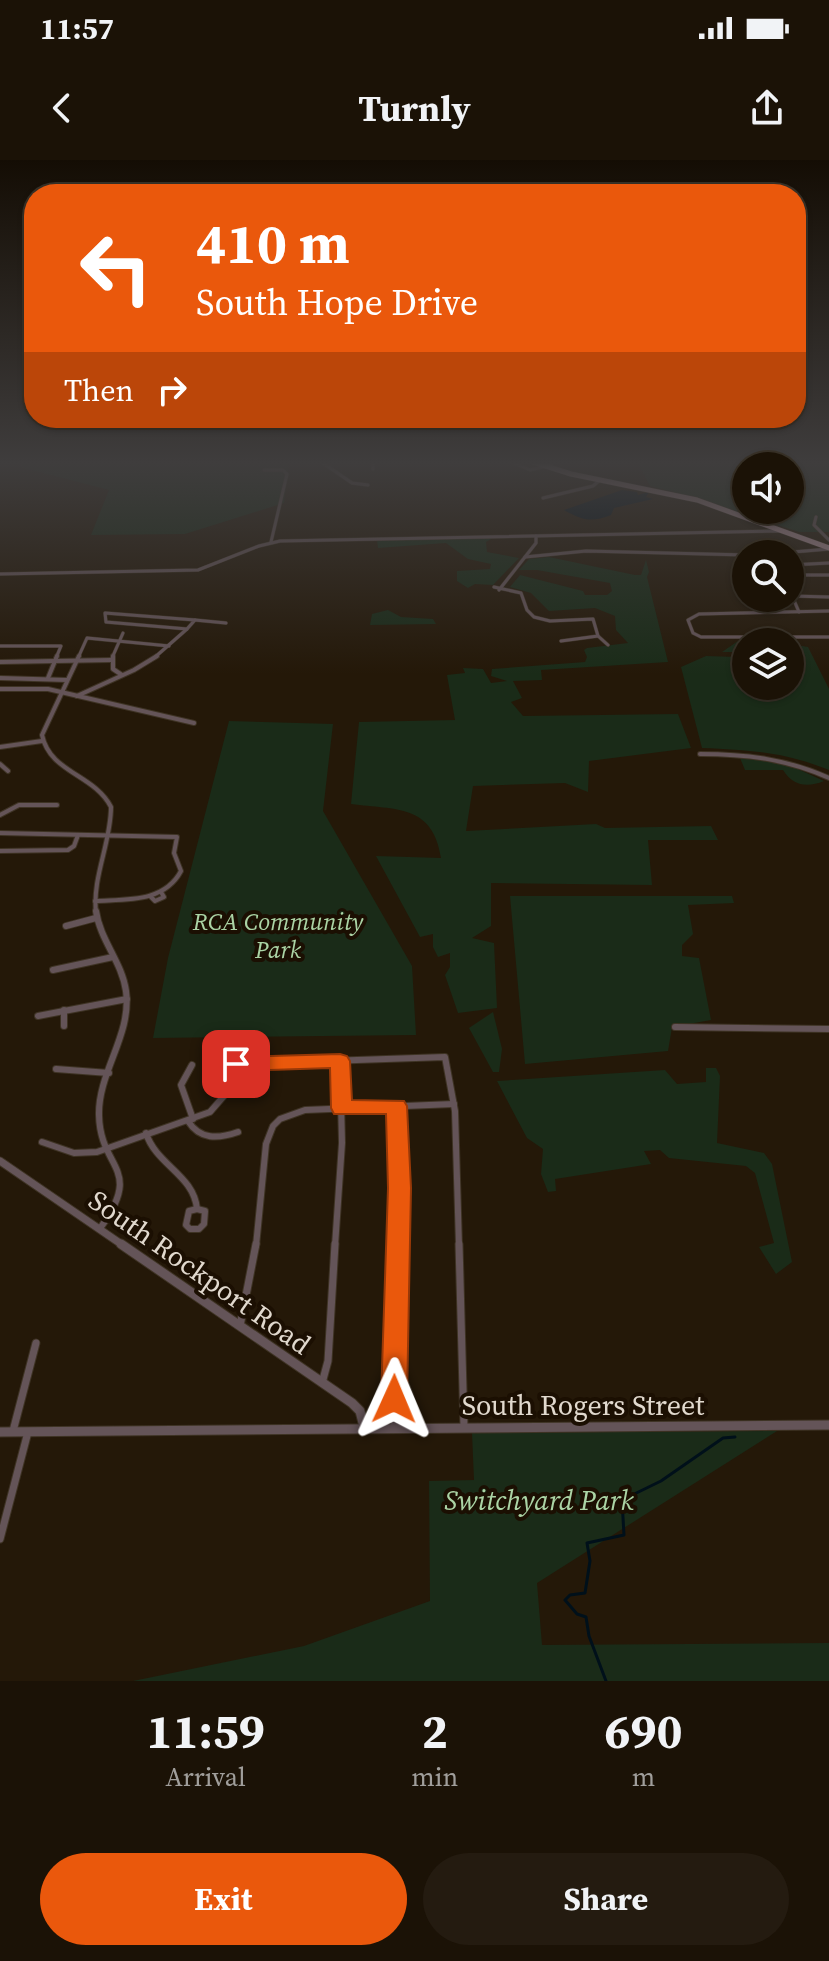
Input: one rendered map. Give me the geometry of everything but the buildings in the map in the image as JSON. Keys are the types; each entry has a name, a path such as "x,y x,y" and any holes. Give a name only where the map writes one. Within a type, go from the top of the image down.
{"main road":[{"path":"786,532 829,548"}],"street":[{"path":"271,542 273,532"},
{"path":"0,574 198,570 221,564 271,542 700,532"},
{"path":"536,536 536,543 498,588 521,593 526,610 535,616 557,620 593,619 598,636 608,645"},
{"path":"804,550 829,548"},
{"path":"525,557 540,558 567,551 643,550 732,554"},
{"path":"804,564 829,563"},
{"path":"804,575 829,575"},
{"path":"804,595 829,597"},
{"path":"804,612 829,611"},
{"path":"799,612 699,614 690,616 688,620 693,633 709,637 829,637"},
{"path":"188,629 110,622 103,618 105,613 121,613 226,623"},
{"path":"77,696 88,688 122,675 169,646 195,620"},
{"path":"122,675 113,669 111,660 123,633"},
{"path":"561,641 598,636"},
{"path":"101,1227 118,1206 123,1192 99,1116 127,999 122,976 96,918 95,883 112,812 107,797 95,785 54,760 46,753 42,741 59,692 87,638 169,646"},
{"path":"0,646 61,646 48,678"},
{"path":"0,662 111,660"},
{"path":"0,678 67,680"},
{"path":"0,689 59,692 194,723"},
{"path":"0,747 42,741"},
{"path":"700,754 771,756 829,778"},
{"path":"0,764 8,771"},
{"path":"0,815 19,805 57,805"},
{"path":"0,833 177,837 174,853 181,873 176,882 161,892 164,897 155,901 150,896 95,901"},
{"path":"0,851 68,850 74,846 78,835"},
{"path":"66,926 96,918"},
{"path":"53,970 113,957"},
{"path":"38,1016 127,999"},
{"path":"64,1010 64,1026"},
{"path":"675,1027 829,1029"},
{"path":"42,1142 79,1153 97,1152 216,1109 232,1090 241,1040"},
{"path":"236,1064 445,1057 448,1086 454,1104 464,1427"},
{"path":"322,1384 329,1346 341,1159 340,1061"},
{"path":"192,1065 182,1077 180,1088 196,1131 207,1137 224,1137 238,1132"},
{"path":"56,1069 109,1073"},
{"path":"240,1327 260,1213 265,1155 272,1128 282,1117 305,1110 454,1104"},
{"path":"394,1427 399,1188 397,1106"},
{"path":"146,1133 155,1154 192,1186 197,1209"},
{"name":"South Rockport Road","path":"0,1161 101,1227 357,1407 364,1427"},
{"path":"13,1432 36,1343"},
{"name":"South Rogers Street","path":"0,1432 829,1425"},
{"path":"0,1539 28,1431"}],"green space":[{"path":"92,532 191,532 185,534 91,535"},
{"path":"493,538 486,542 487,552 519,558 493,585 475,584 468,588 457,581 457,571 490,569 491,564 468,559 446,543 378,548 377,540"},
{"path":"549,557 635,575 641,575 646,560 647,577 668,662 541,670 542,680 513,681 522,698 511,702 523,716 678,714 691,748 589,761 588,792 565,783 473,786 466,831 596,824 605,828 711,826 718,840 648,840 652,885 491,883 491,926 472,938 494,943 497,1008 458,1013 445,975 450,967 450,953 438,957 433,947 433,934 420,937 376,856 441,858 437,840 421,819 410,813 351,804 359,722 455,720 447,675 465,673 463,668 483,669 491,683 507,681 491,676 492,669 585,662 587,657 584,650 587,648 628,643 616,630 615,616 595,608 549,611 531,593 510,587 520,575 583,591 585,595 607,595 612,591 610,583 537,570 519,570 529,559"},
{"path":"388,610 401,617 433,619 436,624 370,625 372,614"},
{"path":"804,646 808,647 829,689 829,770 767,753 702,748 681,667 706,656 732,657 732,700 804,700"},
{"name":"RCA Community Park","path":"229,721 333,724 323,811 412,966 416,1035 153,1038 168,958"},
{"path":"740,758 787,764 824,781 801,784 783,770 745,770"},
{"path":"510,896 732,896 734,903 688,905 693,934 682,945 682,956 699,958 711,1020 672,1027 668,1051 525,1064"},
{"path":"493,1012 502,1049 499,1072 493,1072 469,1028"},
{"path":"706,1068 716,1068 720,1076 717,1143 764,1153 772,1164 792,1262 776,1274 759,1247 774,1243 755,1173 746,1166 669,1158 660,1150 644,1151 651,1164 555,1179 556,1191 548,1192 541,1174 543,1149 527,1138 497,1081 665,1070 677,1084 706,1082"},
{"name":"Switchyard Park","path":"777,1431 537,1583 542,1645 829,1643 829,1681 133,1681 304,1646 430,1601 429,1481 474,1480 472,1433"}],"waterway":[{"path":"606,1681 589,1636 586,1617 577,1614 565,1600 570,1595 585,1593 590,1561 587,1543 624,1535 622,1500 661,1481 723,1438 735,1437"}],"route":[{"path":"236,1064 340,1061 342,1108 397,1106 400,1158 394,1399"}]}
